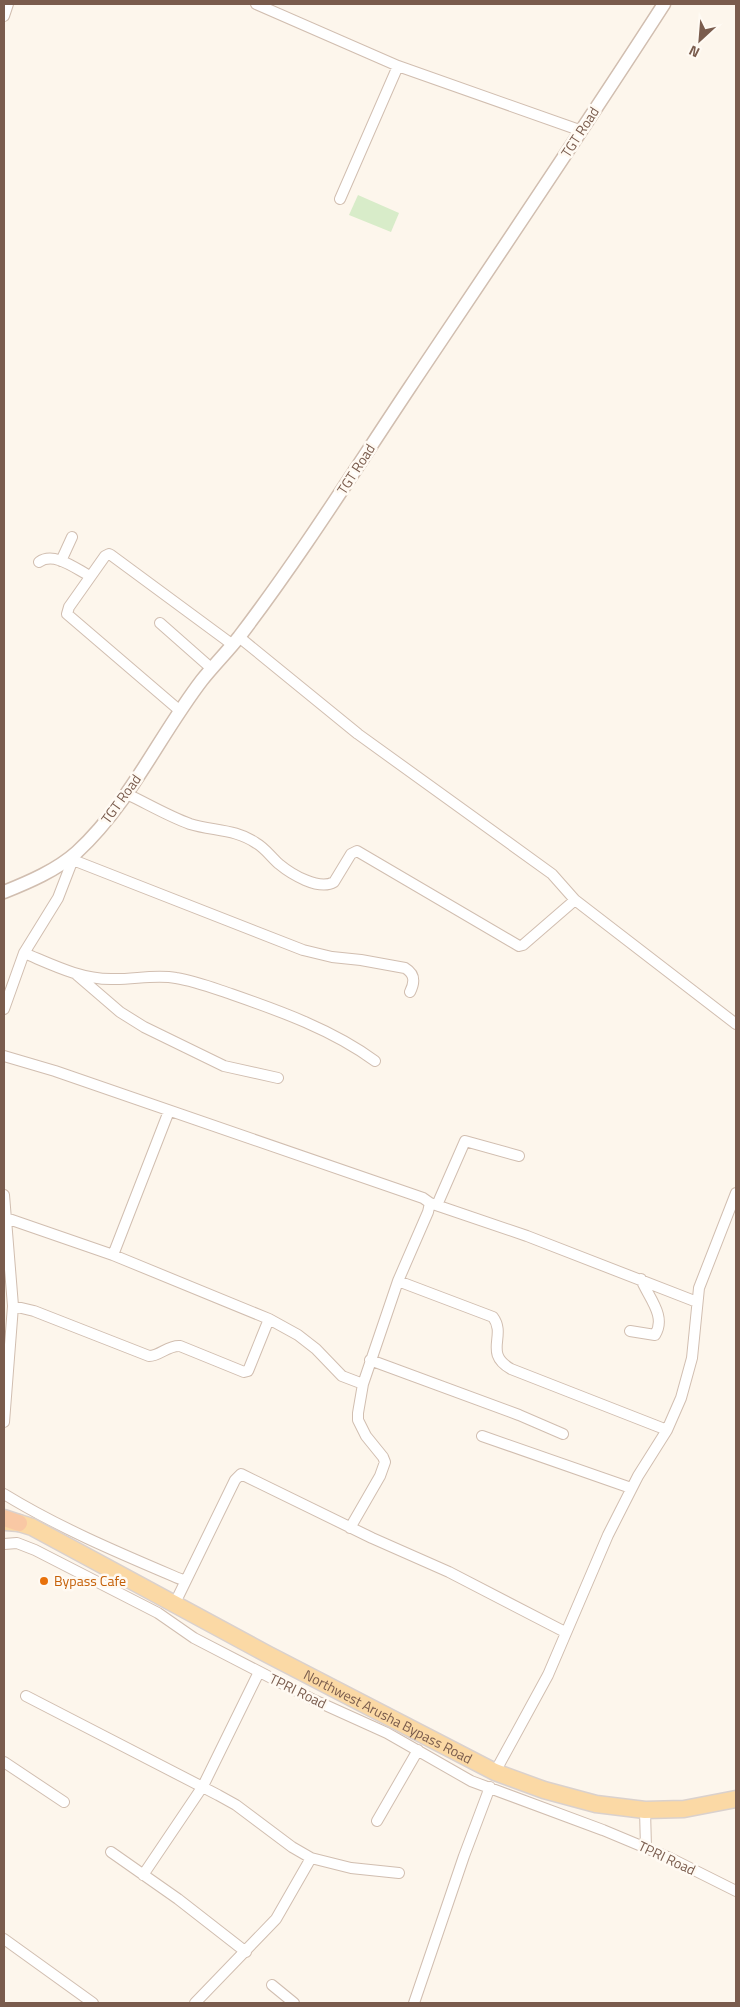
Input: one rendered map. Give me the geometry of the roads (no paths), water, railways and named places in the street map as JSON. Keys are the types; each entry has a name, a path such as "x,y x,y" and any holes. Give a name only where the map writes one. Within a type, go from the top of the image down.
{"main road":[{"name":"Northwest Arusha Bypass Road","path":"9,1526 62,1544 493,1779 596,1804 645,1810 684,1809 736,1798"}],"street":[{"path":"4,16 8,4"},
{"path":"256,4 398,66 582,131"},
{"name":"TGT Road","path":"4,892 34,879 74,857 103,825 127,794 179,710 211,668 236,641 317,528 582,131 664,4"},
{"path":"340,199 398,66"},
{"path":"61,561 72,537"},
{"path":"179,710 68,615 69,606 105,556 110,554 236,641 358,734 552,874 575,900 736,1024"},
{"path":"39,562 50,558 61,561 90,576"},
{"path":"160,622 211,668"},
{"path":"127,794 192,824 247,837 287,870 324,885 334,882 351,854 357,851 519,946 523,945 575,900"},
{"path":"4,1009 24,953 58,898 74,857 303,950 332,957 405,968 413,978 414,984 410,992"},
{"path":"24,953 76,974 112,979 175,978 201,985 250,1001 327,1032 362,1051 375,1061"},
{"path":"76,974 120,1012 144,1028 224,1066 278,1078"},
{"path":"4,1056 55,1071 316,1160 423,1198 433,1204 527,1236 697,1302"},
{"path":"113,1255 169,1110"},
{"path":"350,1528 380,1476 385,1462 384,1457 366,1436 358,1420 362,1384 398,1280 428,1212 464,1141 519,1156"},
{"path":"414,2003 464,1856 493,1779 539,1693 592,1568 631,1488 667,1430 681,1398 690,1368 697,1302 702,1277 736,1193"},
{"path":"4,1195 13,1306 4,1422"},
{"path":"6,1218 113,1255 269,1319 298,1335 316,1349 342,1376 362,1384"},
{"path":"630,1331 655,1335 657,1329 658,1310 641,1279"},
{"path":"398,1280 493,1317 498,1331 496,1349 498,1357 503,1364 667,1430"},
{"path":"13,1306 34,1311 149,1356 154,1356 172,1347 180,1346 246,1372 269,1319"},
{"path":"370,1360 519,1415 563,1434"},
{"path":"482,1436 631,1488"},
{"path":"174,1605 235,1480 241,1474 350,1528 449,1572 565,1632"},
{"path":"4,1494 25,1507 88,1538 185,1581"},
{"name":"TPRI Road","path":"4,1544 17,1543 44,1554 158,1613 194,1638 259,1672 387,1733 471,1781 493,1779 736,1891"},
{"path":"143,1875 203,1786 259,1672"},
{"path":"26,1696 203,1786 236,1805 292,1847 311,1858 350,1868 399,1873"},
{"path":"377,1821 418,1750"},
{"path":"4,1762 64,1802"},
{"path":"645,1810 646,1848"},
{"path":"111,1852 178,1899 246,1952"},
{"path":"195,2003 276,1919 311,1858"},
{"path":"6,1944 92,2003"},
{"path":"272,1985 294,2003"}],"place":[{"name":"Bypass Cafe","path":"44,1581"}]}
